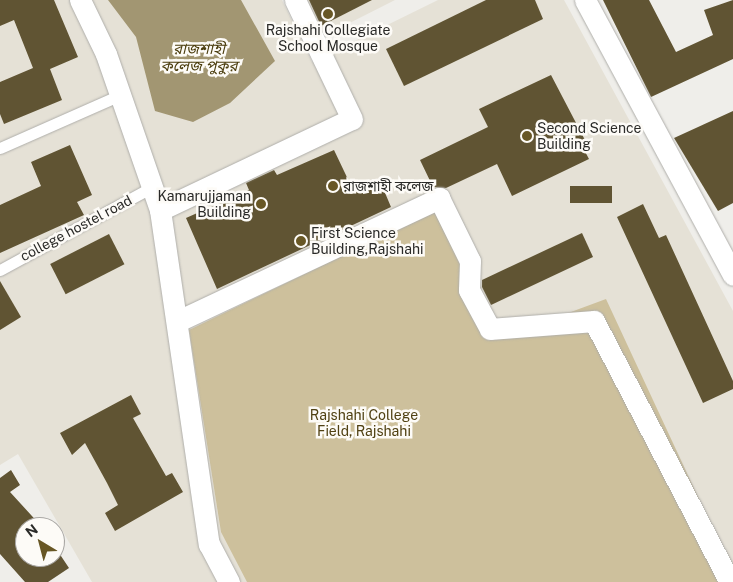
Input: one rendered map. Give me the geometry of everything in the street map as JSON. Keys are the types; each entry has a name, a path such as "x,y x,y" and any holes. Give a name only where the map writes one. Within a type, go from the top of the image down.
{"street":[{"path":"80,0 106,54 160,210 210,544 229,582"},
{"path":"160,210 352,119 295,0"},
{"path":"585,0 733,275"},
{"path":"178,321 439,198 470,261 469,290 490,329 594,321 730,582"}],"lane":[{"path":"0,148 120,95"},
{"name":"college hostel road","path":"0,270 152,186"}],"shaded area":[{"name":"রাজশাহী কলেজ","path":"0,0 282,0 312,62 438,0 564,0 733,311 733,582 92,582 65,535 65,517 54,517 18,454 0,465"},
{"path":"292,0 395,0 312,42"}],"green space":[{"name":"Rajshahi College Field, Rajshahi","path":"435,211 498,339 606,299 733,572 733,582 247,582 221,532 189,330"}],"water":[{"name":"রাজশাহী কলেজ পুকুর","path":"108,0 241,0 275,61 230,103 193,122 155,111 136,37"}],"building":[{"path":"0,0 54,0 78,57 50,69 62,100 4,124 0,114 0,82 33,68 14,20 0,26"},
{"name":"Rajshahi Collegiate School Mosque","path":"309,0 372,0 321,26"},
{"path":"486,0 535,0 543,19 404,86 386,49"},
{"path":"603,0 649,0 676,52 713,35 704,10 733,0 733,59 651,97"},
{"name":"Second Science Building","path":"551,75 586,142 581,144 589,159 512,196 497,164 446,188 433,187 420,160 488,127 479,109"},
{"path":"733,111 733,203 718,211 674,138"},
{"path":"70,145 92,195 77,202 84,215 0,253 0,205 41,186 31,162"},
{"path":"334,150 354,192 380,181 391,207 217,289 186,218 249,190 246,183 274,170 277,175"},
{"path":"570,186 612,186 612,203 570,203"},
{"path":"643,204 659,238 666,235 733,381 733,389 703,403 617,217"},
{"path":"582,233 593,257 491,305 482,287 482,280"},
{"path":"109,234 124,264 66,294 50,264"},
{"path":"0,281 21,317 0,330"},
{"path":"131,395 141,414 133,418 166,476 172,473 183,492 115,531 105,513 118,505 85,443 72,455 60,433"},
{"path":"11,470 20,485 10,492 33,517 15,517 15,567 65,567 65,562 69,568 48,582 25,582 0,554 0,478"}],"place":[{"name":"Rajshahi Collegiate School Mosque","path":"328,14"},
{"name":"Second Science Building","path":"527,136"},
{"name":"রাজশাহী কলেজ","path":"333,186"},
{"name":"Kamarujjaman Building","path":"261,204"},
{"name":"First Science Building,Rajshahi","path":"301,241"}]}
